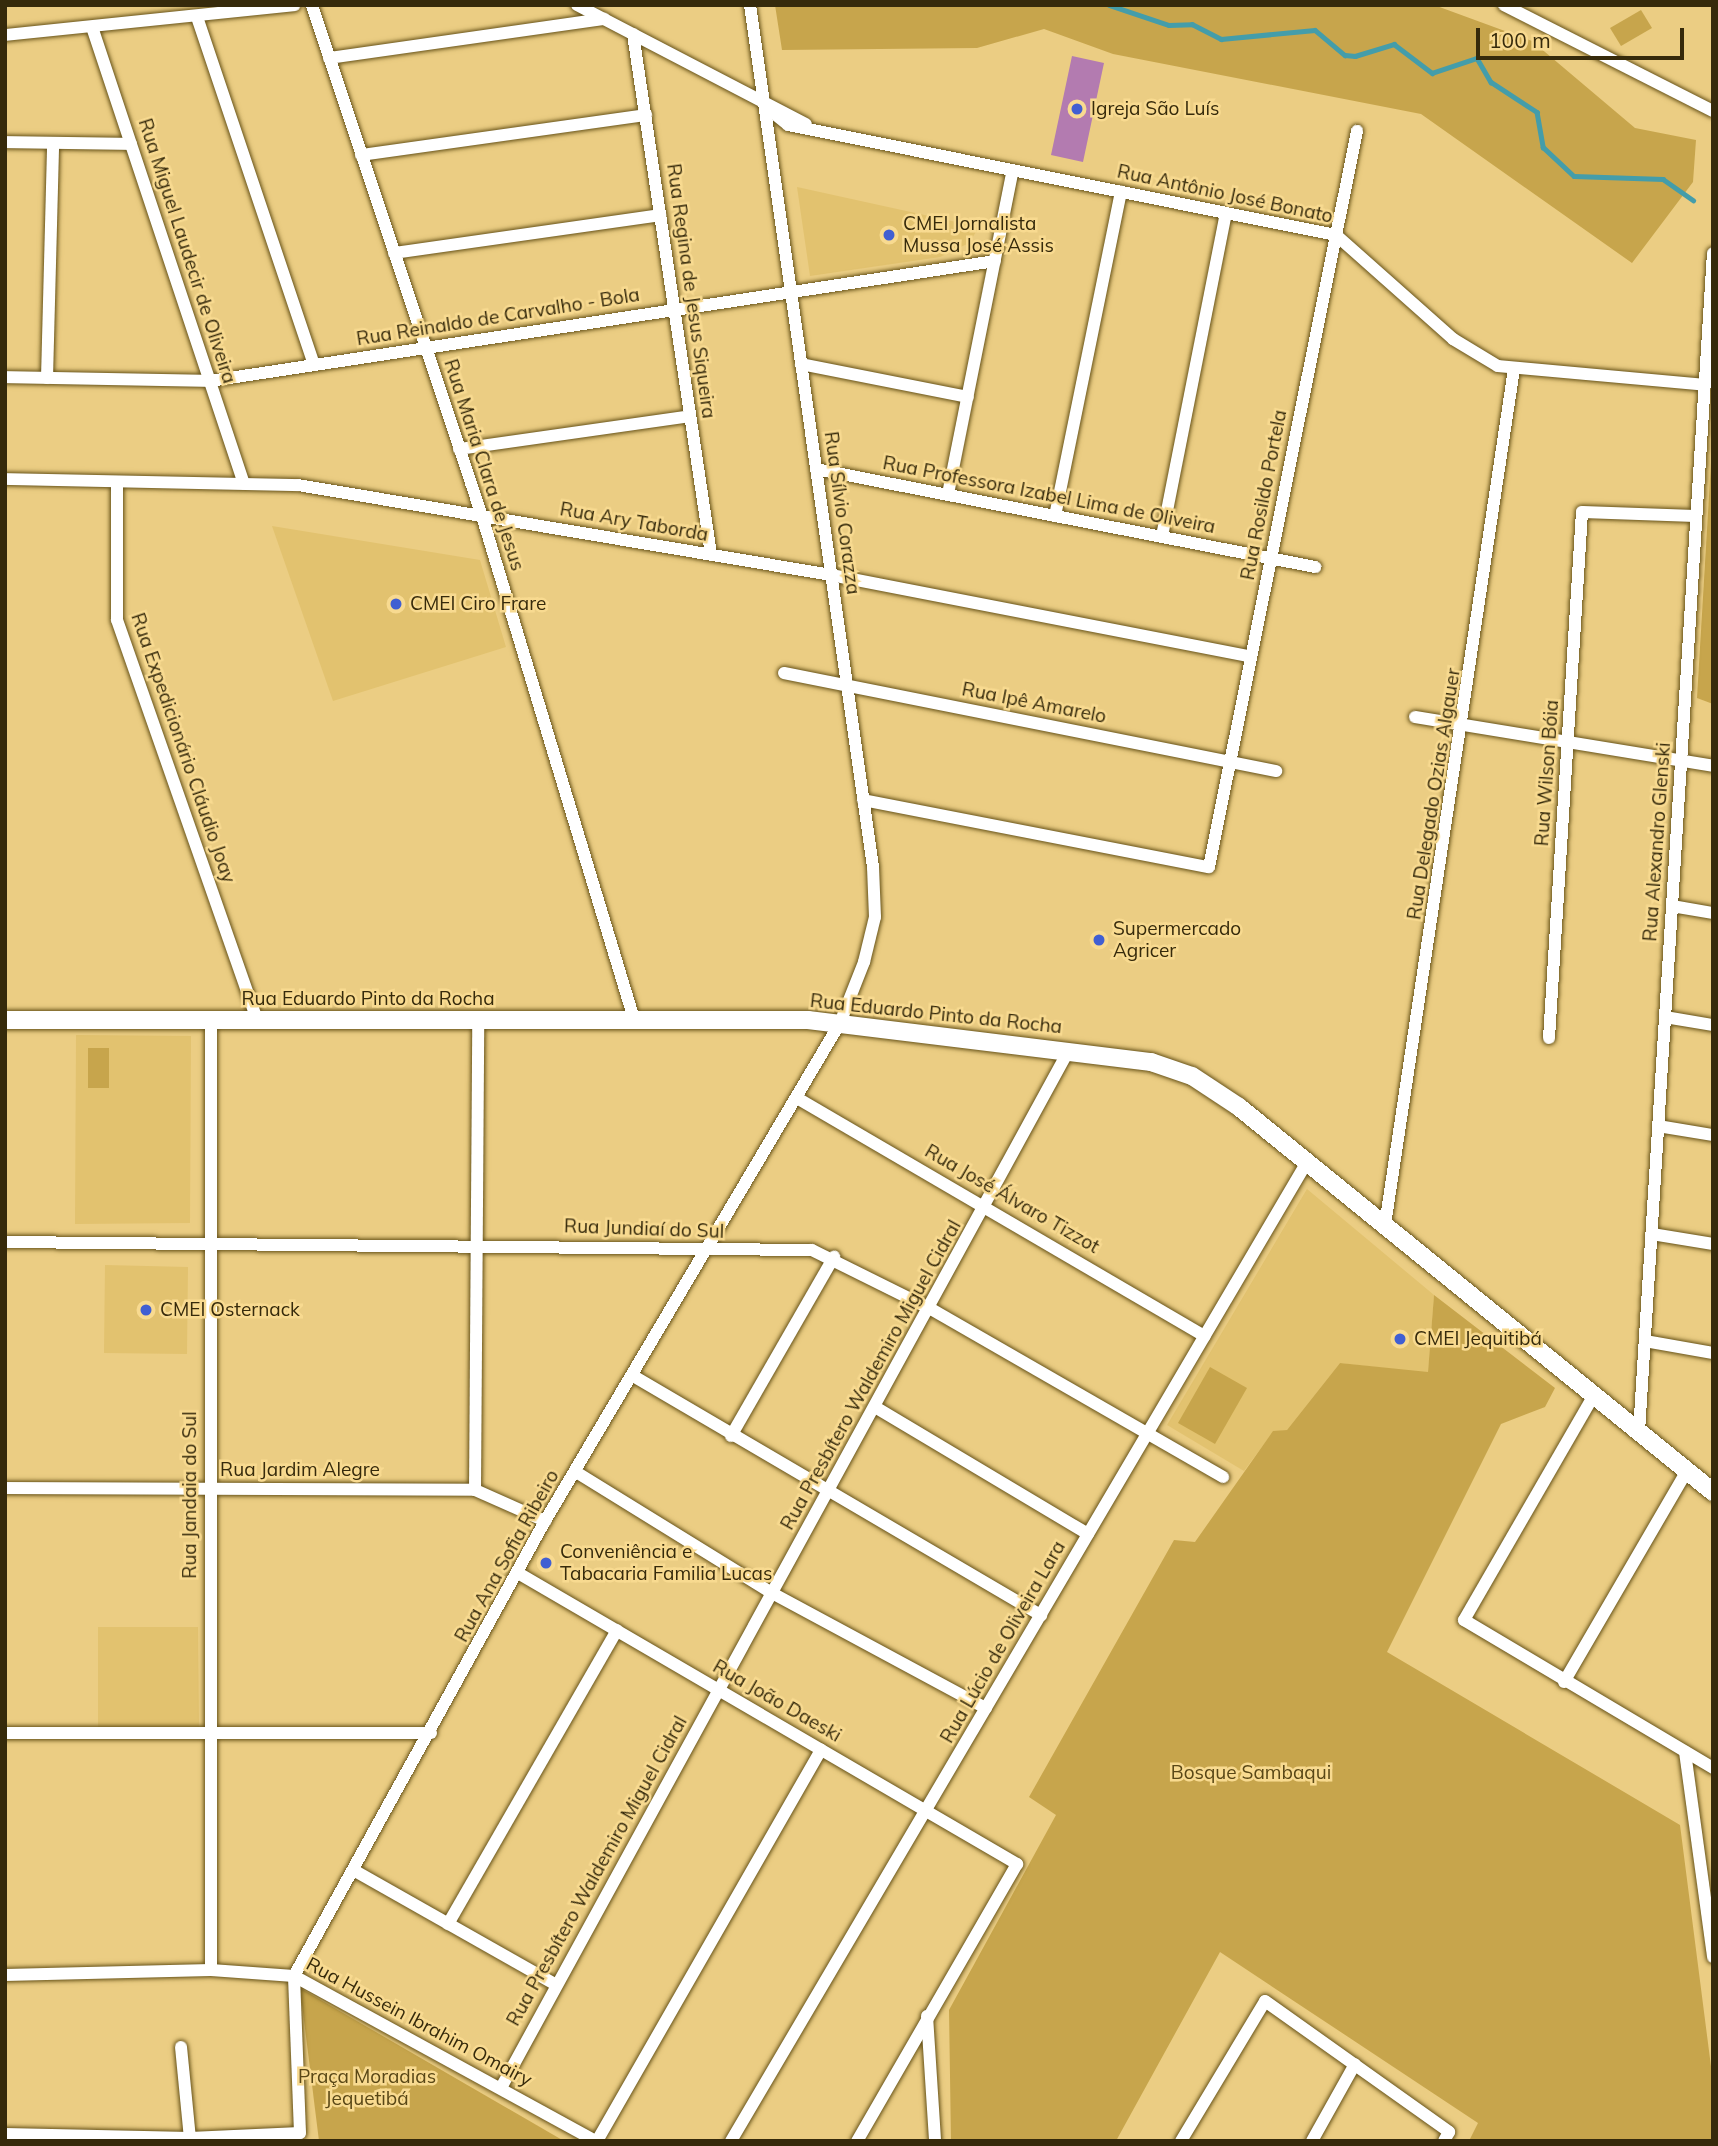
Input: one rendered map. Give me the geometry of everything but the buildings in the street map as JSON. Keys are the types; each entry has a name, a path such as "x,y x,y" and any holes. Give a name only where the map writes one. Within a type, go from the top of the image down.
{"main road":[{"name":"Rua Eduardo Pinto da Rocha","path":"5,1020 634,1019 840,1023 1152,1062 1192,1076 1307,1162 1713,1492"}],"street":[{"path":"5,35 93,30 294,5"},
{"name":"Rua Maria Clara de Jesus","path":"312,5 482,516 634,1019"},
{"name":"Rua Antônio José Bonato","path":"576,5 822,132 1336,235 1470,353 1514,369 1704,385"},
{"name":"Rua Sílvio Corazza","path":"750,5 863,800 874,917 840,1023"},
{"path":"1504,5 1713,111"},
{"path":"197,17 314,365"},
{"path":"329,58 604,19"},
{"name":"Rua Miguel Laudecir de Oliveira","path":"93,30 244,484"},
{"name":"Rua Regina de Jesus Siqueira","path":"633,34 711,554"},
{"path":"362,155 646,115"},
{"name":"Rua Rosildo Portela","path":"863,800 1209,867 1357,131"},
{"path":"5,142 131,144"},
{"path":"47,378 53,143"},
{"path":"948,495 1013,170"},
{"path":"1055,516 1121,192"},
{"path":"1162,536 1226,213"},
{"path":"394,253 660,215"},
{"name":"Rua Alexandro Glenski","path":"1639,1432 1713,253"},
{"name":"Rua Reinaldo de Carvalho - Bola","path":"5,377 210,381 995,261"},
{"path":"801,364 968,397"},
{"name":"Rua Delegado Ozias Algauer","path":"1385,1225 1465,725 1514,369"},
{"path":"459,449 690,416"},
{"name":"Rua Professora Izabel Lima de Oliveira","path":"816,468 1315,567"},
{"name":"Rua Ary Taborda","path":"5,480 298,485 831,575 1251,657"},
{"name":"Rua Expedicionário Cláudio Joay","path":"117,482 115,611 257,1020"},
{"name":"Rua Wilson Bóia","path":"1549,1038 1583,512 1696,516"},
{"name":"Rua Ipê Amarelo","path":"784,673 1276,771"},
{"path":"1415,717 1713,766"},
{"path":"1672,906 1713,913"},
{"path":"1665,1017 1713,1025"},
{"name":"Rua Jandaia do Sul","path":"211,1020 211,1970"},
{"path":"475,1490 473,1242 478,1020"},
{"name":"Rua Ana Sofia Ribeiro","path":"294,1976 355,1871 545,1521 635,1377 840,1023"},
{"name":"Rua Presbítero Waldemiro Miguel Cidral","path":"502,2086 555,1984 931,1309 1069,1050"},
{"name":"Rua José Álvaro Tizzot","path":"797,1098 987,1205 1205,1336"},
{"path":"1658,1126 1713,1135"},
{"name":"Rua Lúcio de Oliveira Lara","path":"731,2141 1307,1162"},
{"path":"1651,1234 1713,1244"},
{"name":"Rua Jundiaí do Sul","path":"5,1242 473,1242 709,1252 811,1250 834,1257 931,1309 1223,1477"},
{"path":"731,1436 834,1257"},
{"path":"1645,1341 1713,1353"},
{"path":"635,1377 827,1494 1041,1615"},
{"path":"1594,1395 1464,1620 1564,1682 1713,1768"},
{"path":"875,1407 1088,1534"},
{"path":"1564,1682 1687,1471"},
{"path":"576,1472 772,1593 986,1708"},
{"name":"Rua Jardim Alegre","path":"5,1488 475,1490 545,1521"},
{"name":"Rua João Daeski","path":"518,1573 821,1750 927,1808 1017,1864 927,2016"},
{"path":"448,1924 617,1630"},
{"path":"5,1733 431,1733"},
{"path":"596,2141 821,1750"},
{"path":"1685,1752 1713,1957"},
{"path":"355,1871 555,1984"},
{"name":"Rua Hussein Ibrahim Omairy","path":"5,1975 211,1970 294,1976 502,2086 596,2141"},
{"path":"5,2134 190,2138 300,2133 294,1976"},
{"path":"1181,2141 1265,2001 1355,2064 1446,2136"},
{"path":"857,2141 927,2016"},
{"path":"927,2016 935,2141"},
{"path":"181,2047 190,2138"},
{"path":"1312,2141 1355,2064"}],"shaded area":[{"name":"CMEI Jornalista Mussa José Assis","path":"797,187 979,227 969,243 940,257 810,276"},
{"name":"CMEI Ciro Frare","path":"272,526 480,560 506,647 333,701"},
{"path":"76,1035 191,1036 190,1223 75,1224"},
{"path":"1307,1189 1434,1295 1428,1373 1340,1363 1287,1430 1273,1432 1244,1471 1167,1425"},
{"name":"CMEI Osternack","path":"105,1265 188,1267 187,1354 104,1353"},
{"path":"98,1627 198,1627 199,1728 98,1728"}],"green space":[{"path":"775,5 1434,5 1532,41 1635,128 1696,140 1693,182 1632,263 1421,114 1113,54 1044,29 977,48 782,50"},
{"path":"1641,10 1652,28 1621,46 1610,28"},
{"path":"1713,429 1713,704 1697,698"},
{"path":"88,1048 109,1048 109,1088 88,1088"},
{"name":"Bosque Sambaqui","path":"1434,1295 1555,1388 1545,1407 1501,1424 1387,1652 1680,1825 1713,2082 1713,2141 1469,2141 1478,2123 1220,1952 1116,2141 951,2141 949,2010 1056,1815 1029,1797 1174,1540 1195,1542 1273,1431 1287,1430 1340,1363 1428,1372"},
{"path":"1210,1367 1247,1388 1215,1444 1178,1423"},
{"name":"Praça Moradias Jequetibá","path":"300,1988 564,2141 319,2141"}],"waterway":[{"path":"1109,5 1169,25 1192,24 1221,39 1315,30 1345,55 1355,56 1394,44 1432,73 1477,58 1491,82 1537,112 1543,147 1574,176 1663,179 1693,200"}],"place":[{"name":"Igreja São Luís","path":"1077,109"},
{"name":"CMEI Jornalista Mussa José Assis","path":"889,235"},
{"name":"CMEI Ciro Frare","path":"396,604"},
{"name":"Supermercado Agricer","path":"1099,940"},
{"name":"CMEI Osternack","path":"146,1310"},
{"name":"CMEI Jequitibá","path":"1400,1339"},
{"name":"Conveniência e Tabacaria Familia Lucas","path":"546,1563"}]}
